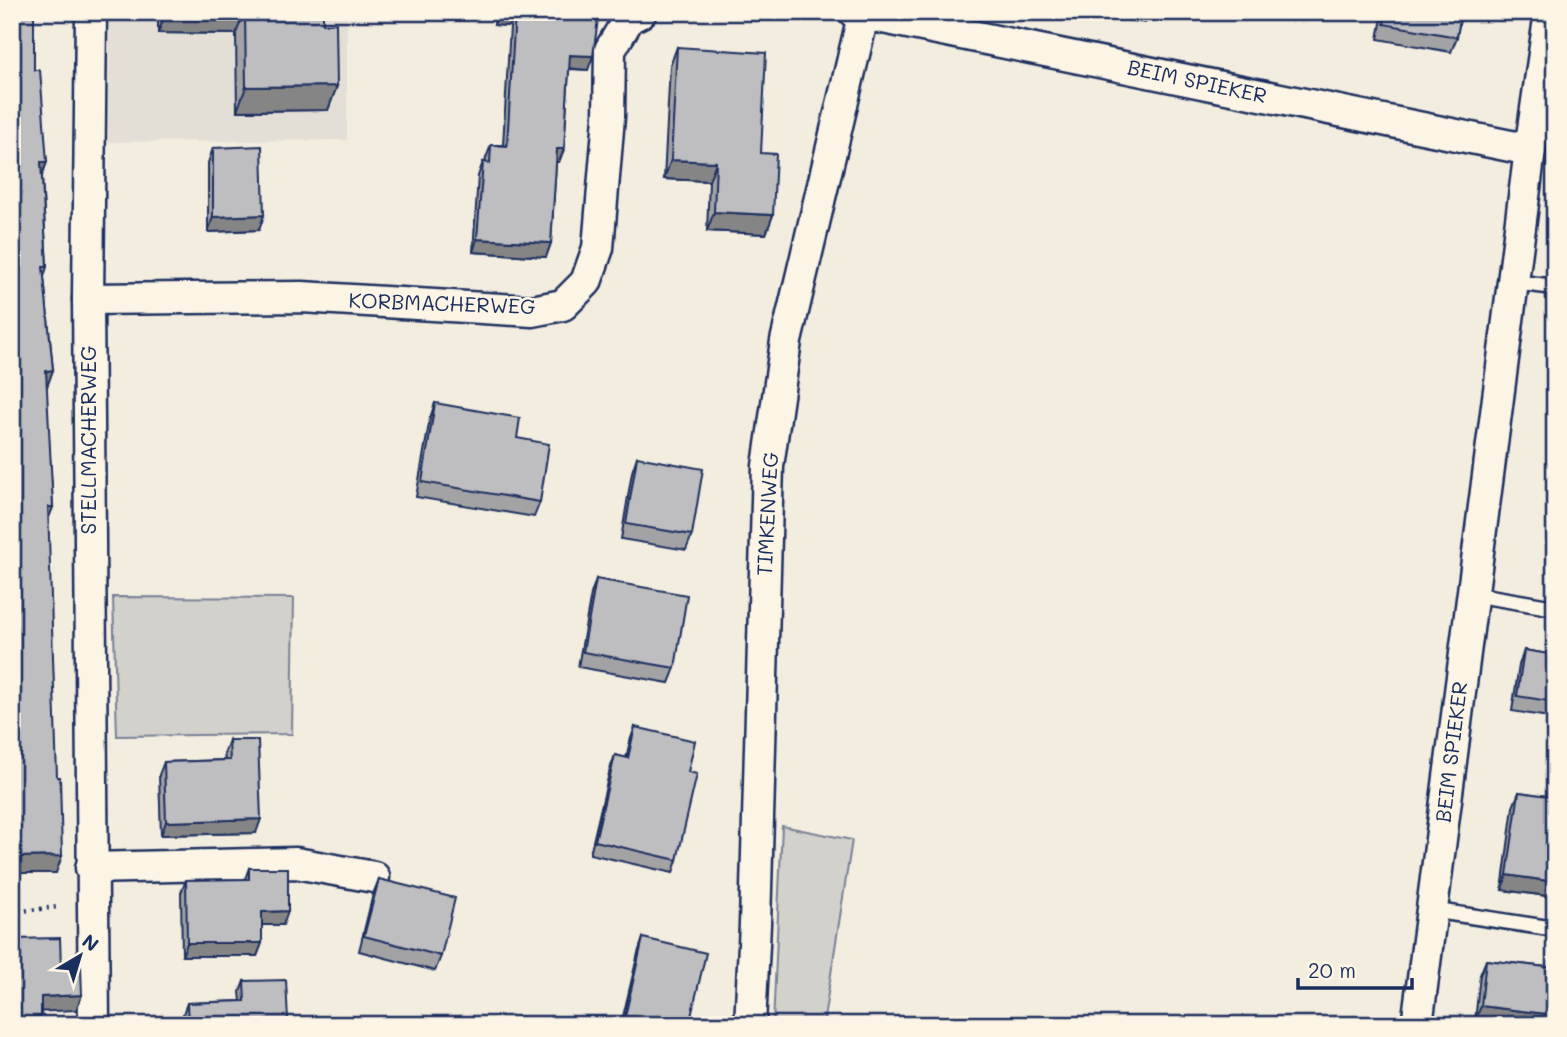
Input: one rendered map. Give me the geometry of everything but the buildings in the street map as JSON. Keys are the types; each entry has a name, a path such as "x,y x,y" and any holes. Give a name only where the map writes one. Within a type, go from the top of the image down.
{"street":[{"name":"STELLMACHERWEG","path":"91,12 88,299 94,1025"},
{"name":"KORBMACHERWEG","path":"88,299 302,297 532,310 563,305 586,282 598,248 609,117 610,50 629,18 641,12"},
{"path":"854,12 864,13"},
{"name":"BEIM SPIEKER","path":"1417,1025 1550,12"},
{"name":"BEIM SPIEKER","path":"864,13 1530,150"},
{"name":"TIMKENWEG","path":"750,1025 768,466 786,341 864,13"},
{"path":"91,868 296,863 374,877"}],"lane":[{"path":"1513,282 1555,287"},
{"path":"1472,594 1555,608"},
{"path":"1431,911 1555,929"}],"path":[{"path":"12,912 92,903"}],"shaded area":[{"path":"109,12 347,12 347,140 108,142"},
{"path":"113,597 294,598 292,734 117,736"},
{"path":"782,826 852,840 823,1025 773,1025"}]}
